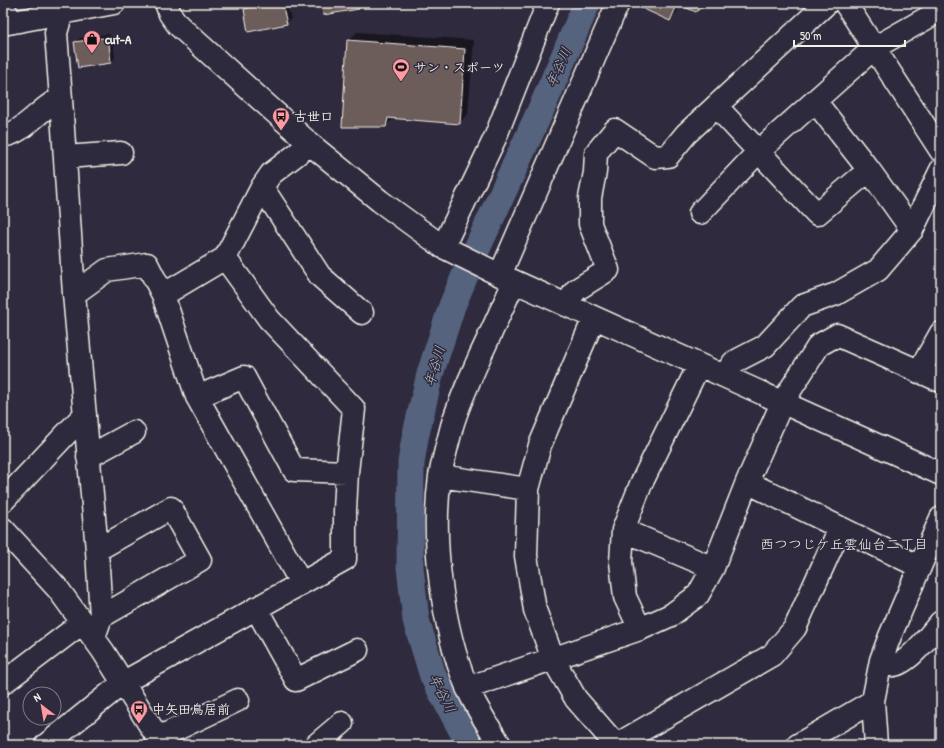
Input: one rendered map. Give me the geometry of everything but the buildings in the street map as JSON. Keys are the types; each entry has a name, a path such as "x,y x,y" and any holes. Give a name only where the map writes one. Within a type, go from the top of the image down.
{"main road":[{"path":"6,18 62,12 114,3"},
{"path":"166,3 170,14 178,24 310,144 380,201 447,249 594,318 941,474"},
{"path":"447,249 495,138 548,3"},
{"path":"500,745 467,688 455,652 445,612 438,558 437,522 440,476 452,426 466,389 501,275 618,3"},
{"path":"566,305 576,290 608,270 590,224 590,198 595,172 596,153 615,130 655,157 668,156 686,134 828,3"},
{"path":"845,3 941,151"},
{"path":"700,213 758,152 874,48 941,10"},
{"path":"62,12 56,33 74,294 97,550 93,626"},
{"path":"3,135 7,136 22,127 46,106 55,101 61,100"},
{"path":"815,100 869,170 912,230"},
{"path":"716,106 817,214 869,170"},
{"path":"163,296 225,258 262,187 271,174 310,144"},
{"path":"65,157 121,153"},
{"path":"724,376 734,362 765,346 802,306 836,294 878,270 912,230 941,170"},
{"path":"262,187 320,276 362,312"},
{"path":"46,745 124,682 345,558 347,472 354,409 268,319 225,258"},
{"path":"74,294 106,270 147,264 163,296 197,396 302,583"},
{"path":"594,318 540,445 528,489 526,556 535,610 553,659 576,699 616,745 772,655 795,628 840,528"},
{"path":"919,372 941,333"},
{"path":"467,688 640,629 671,615 698,595 713,568 747,482 782,403 819,345 837,335 941,381"},
{"path":"640,629 625,597 621,562 623,530 641,484 699,365"},
{"path":"197,396 244,377 294,470 347,472"},
{"path":"3,501 85,414"},
{"path":"88,457 134,432"},
{"path":"440,476 528,489"},
{"path":"747,482 920,567"},
{"path":"3,683 200,560 171,508 97,550"},
{"path":"876,745 873,701 882,660 890,636 941,518"},
{"path":"3,529 93,626 160,742 238,700"},
{"path":"623,530 713,568"},
{"path":"256,608 296,680 358,650"},
{"path":"882,660 890,665 897,664 910,657 941,622"},
{"path":"798,745 873,701"}],"waterway":[{"name":"年谷川","path":"470,745 433,676 416,620 410,567 411,463 415,438 430,374 452,306 543,105 587,3"}],"place":[{"name":"cut-A","path":"92,54"},
{"name":"サン・スポーツ","path":"401,82"},
{"name":"古世口","path":"281,131"},
{"name":"中矢田鳥居前","path":"139,724"}],"district":[{"name":"西つつじケ丘雲仙台二丁目","path":"844,543"}]}
